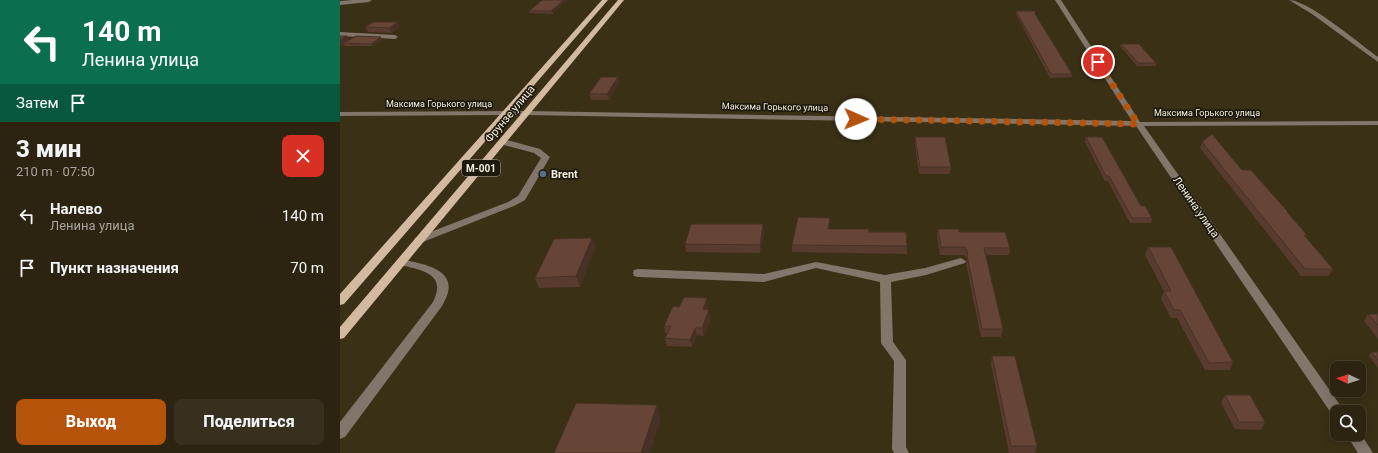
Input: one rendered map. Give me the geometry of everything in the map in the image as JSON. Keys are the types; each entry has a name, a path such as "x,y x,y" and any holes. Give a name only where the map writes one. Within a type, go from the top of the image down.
{"main road":[{"name":"Фрунзе улица","path":"340,301 605,0"},
{"name":"Фрунзе улица","path":"340,336 621,0"}],"street":[{"path":"340,3 369,0"},
{"name":"Ленина улица","path":"1058,0 1138,124 1333,405"},
{"path":"1292,0 1314,13 1378,60"},
{"path":"340,34 395,37"},
{"name":"Максима Горького улица","path":"340,114 527,113 1138,124 1378,123"},
{"path":"419,240 511,204 522,198 546,157 543,153 503,142"},
{"path":"638,273 764,278 816,265 885,279 926,271 961,261"},
{"path":"340,433 438,303 444,290 442,279 437,274 401,262"},
{"path":"885,279 887,343 900,360 899,449 902,453"},
{"path":"1358,441 1366,453"}],"building":[{"path":"542,0 564,0 551,11 529,11"},
{"path":"1016,11 1035,11 1035,14 1072,74 1051,74"},
{"path":"373,22 398,22 389,28 365,27"},
{"path":"340,36 347,36 340,40"},
{"path":"356,36 381,37 371,44 344,43"},
{"path":"1121,44 1139,44 1156,63 1138,63"},
{"path":"601,77 618,77 607,94 589,94"},
{"path":"1212,134 1242,170 1251,170 1288,212 1307,235 1304,235 1333,269 1305,269 1202,142"},
{"path":"915,137 945,137 951,167 920,167"},
{"path":"1086,137 1102,137 1141,206 1145,206 1152,218 1132,218 1109,176 1106,176"},
{"path":"798,217 830,218 828,229 869,229 869,232 906,232 907,246 792,245"},
{"path":"691,224 763,224 760,245 685,244"},
{"path":"938,229 959,229 959,232 1005,232 1010,248 984,248 1003,329 982,329 967,256 968,253 965,247 941,247"},
{"path":"592,238 576,276 535,278 554,239"},
{"path":"1148,247 1171,247 1233,362 1209,363 1180,310 1174,310 1164,291 1171,291"},
{"path":"684,297 707,298 703,309 709,310 702,328 695,328 690,340 665,338 671,326 664,326 673,306 679,307"},
{"path":"1368,314 1378,314 1378,325"},
{"path":"1371,352 1378,352 1378,360"},
{"path":"992,356 1015,356 1037,446 1011,446"},
{"path":"1225,395 1250,395 1265,422 1239,422"},
{"path":"576,403 657,405 641,453 554,453"}],"place":[{"name":"Brent","path":"543,174"}],"route":[{"path":"856,119 1138,124 1098,62"}]}
